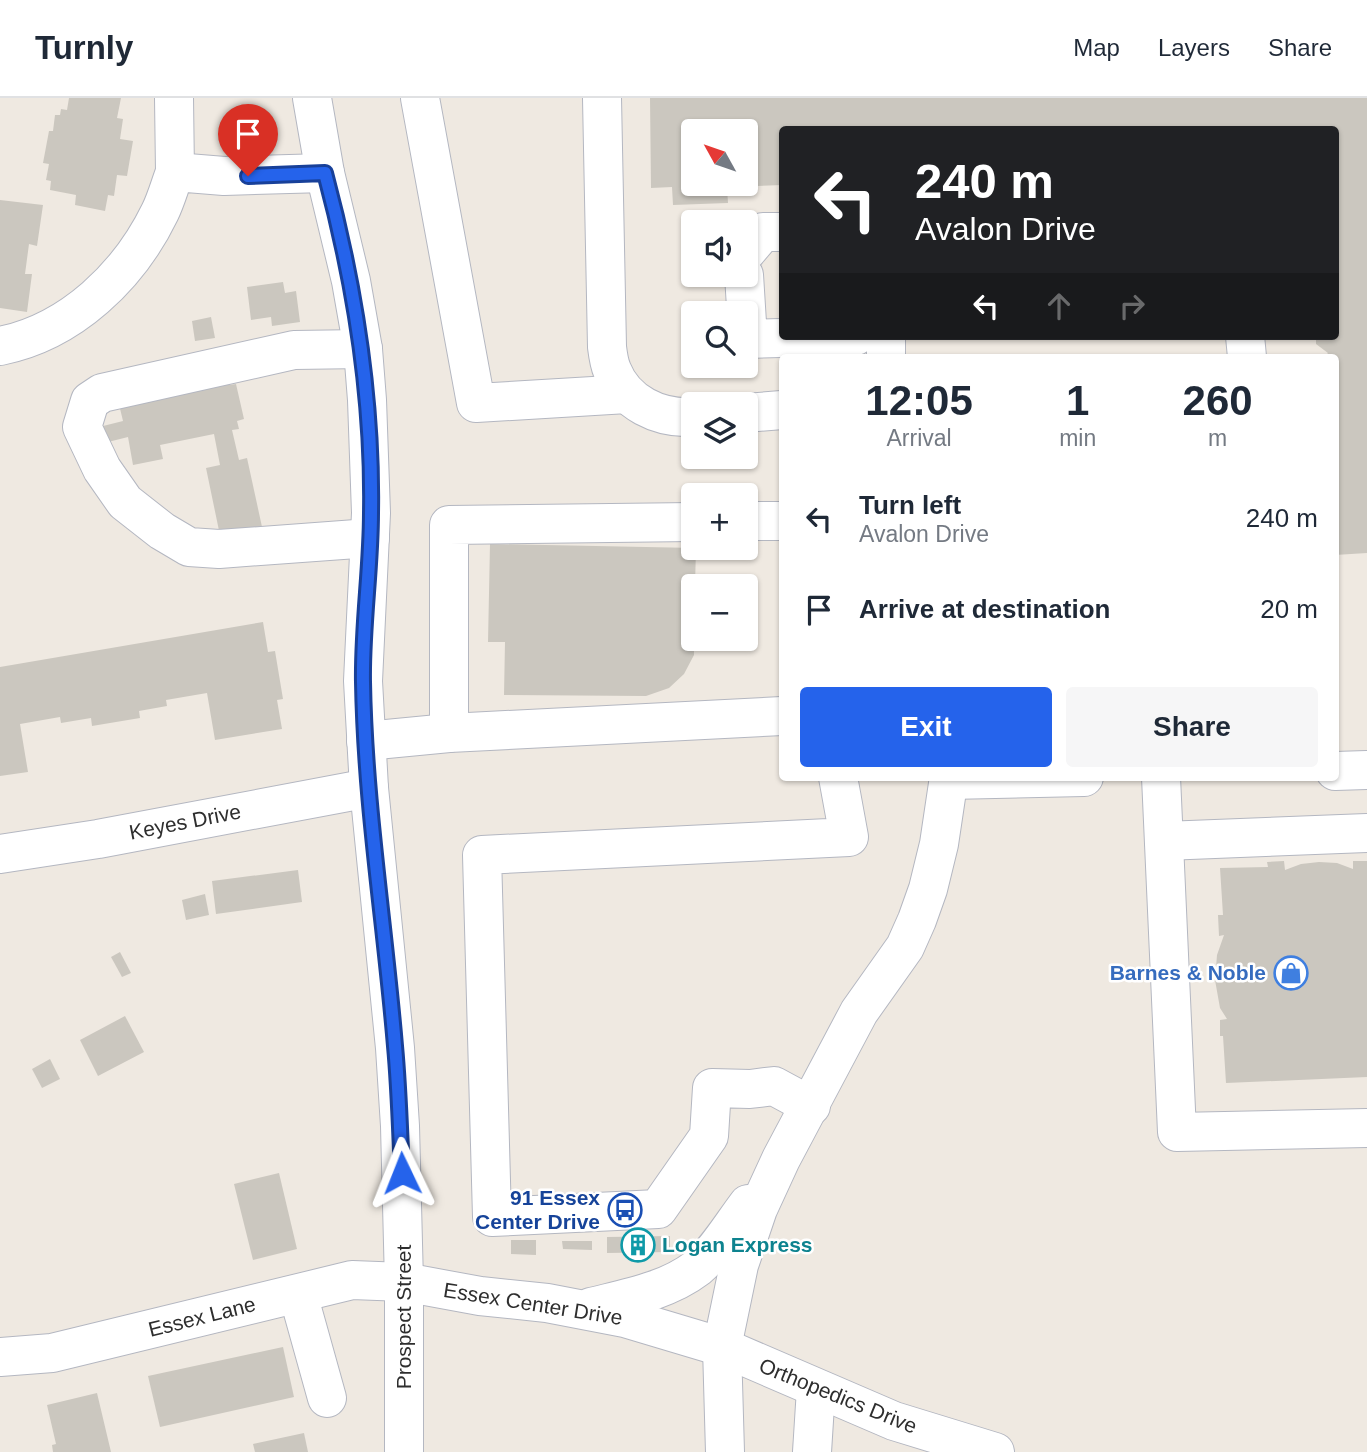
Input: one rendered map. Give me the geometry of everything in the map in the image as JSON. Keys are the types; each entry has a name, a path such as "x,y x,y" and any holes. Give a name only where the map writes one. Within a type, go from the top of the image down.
{"street":[{"path":"0,346 56,326 100,295 132,258 160,213 175,172 174,98"},
{"name":"Prospect Street","path":"312,98 325,173 351,281 363,348 371,463 363,681 369,788 395,1048 404,1282 404,1452"},
{"path":"420,98 476,403 627,394"},
{"path":"602,98 607,348 612,370 627,394 650,411 681,418"},
{"path":"175,172 236,176 325,173"},
{"path":"758,238 763,232 779,232"},
{"path":"745,287 748,339 779,338"},
{"path":"363,348 294,349 102,393 90,401 82,427 102,469 125,502 162,531 189,547 219,549 370,538"},
{"path":"758,412 779,410"},
{"path":"758,521 779,521"},
{"path":"449,733 450,525 681,522"},
{"path":"366,740 449,733 779,716"},
{"path":"1339,771 1367,770"},
{"path":"810,1106 774,1086 712,1088 709,1136 658,1209 492,1217 482,855 849,837 839,781"},
{"path":"725,1452 722,1347 739,1265 758,1209 781,1159 859,1012 905,947 917,920 939,844 949,781"},
{"path":"1161,781 1177,1132 1367,1128"},
{"name":"Keyes Drive","path":"0,853 97,839 369,788"},
{"path":"1164,841 1367,833"},
{"path":"582,1310 676,1282 699,1266 781,1159"},
{"name":"Essex Lane","path":"0,1357 52,1353 352,1280 404,1282"},
{"name":"Essex Center Drive","path":"404,1282 480,1296 547,1303 625,1318 722,1347"},
{"path":"299,1294 327,1398"},
{"name":"Orthopedics Drive","path":"722,1347 816,1389 922,1431 995,1452"},
{"path":"812,1452 816,1389"}],"building":[{"path":"69,98 121,98 117,118 123,119 120,139 133,141 127,176 117,175 114,196 108,195 105,211 75,205 76,195 50,190 51,181 46,180 49,164 43,163 49,131 53,131 55,115 60,115 61,109 67,110"},
{"path":"650,98 1367,98 1367,553 1339,555 1339,354 1327,354 1316,344 1316,340 1339,340 1339,126 779,126 779,185 758,186 758,119 681,119 681,196 728,196 728,203 673,205 672,187 651,188"},
{"path":"0,200 43,205 37,246 29,244 25,274 32,274 27,312 0,308"},
{"path":"283,282 285,293 296,291 300,322 272,326 271,317 251,320 247,287"},
{"path":"211,317 215,338 195,341 192,321"},
{"path":"228,376 230,385 236,384 244,419 237,421 239,429 232,430 239,460 247,458 264,536 222,545 206,468 220,465 214,434 160,445 163,459 133,465 128,437 104,443 99,427 123,421 117,396"},
{"path":"490,544 681,548 681,560 696,560 695,574 681,574 681,651 694,651 694,655 684,674 669,688 646,696 504,695 505,642 488,642"},
{"path":"263,622 268,652 275,651 283,699 277,700 282,729 215,740 207,693 166,700 167,706 139,711 140,718 92,726 91,718 61,723 60,717 20,724 28,772 0,776 0,667"},
{"name":"Barnes & Noble","path":"1284,861 1285,870 1301,864 1319,862 1337,863 1353,869 1353,861 1367,861 1367,1077 1226,1083 1220,1020 1227,1019 1220,1008 1215,980 1217,955 1224,935 1219,936 1218,915 1223,915 1220,868 1268,867 1267,862"},
{"path":"298,870 302,902 216,914 212,881"},
{"path":"205,894 209,915 186,920 182,900"},
{"path":"120,952 131,973 122,977 111,957"},
{"path":"125,1016 144,1052 98,1076 80,1040"},
{"path":"50,1059 60,1079 42,1088 32,1069"},
{"path":"279,1173 297,1249 253,1260 234,1184"},
{"name":"Logan Express","path":"670,1236 670,1252 607,1253 607,1237"},
{"path":"511,1240 536,1240 536,1255 511,1254"},
{"path":"562,1241 592,1241 592,1250 563,1249"},
{"path":"283,1347 294,1397 160,1427 148,1376"},
{"path":"97,1393 111,1452 53,1452 52,1445 56,1444 47,1405"},
{"path":"304,1433 308,1452 255,1452 253,1444"}],"place":[{"name":"Barnes & Noble","path":"1291,973"},
{"name":"91 Essex Center Drive","path":"625,1210"},
{"name":"Logan Express","path":"638,1245"}],"route":[{"path":"248,176 325,173 338,220 363,348 368,400 371,513 363,681 373,832 395,1048 402,1173"}]}
